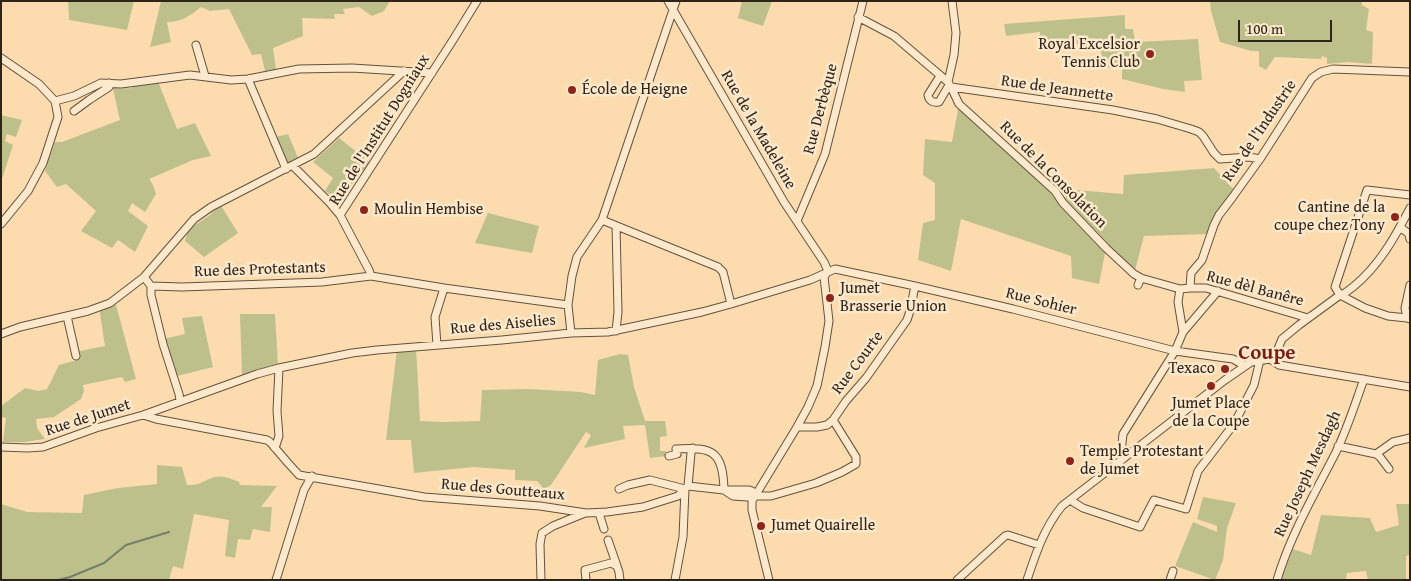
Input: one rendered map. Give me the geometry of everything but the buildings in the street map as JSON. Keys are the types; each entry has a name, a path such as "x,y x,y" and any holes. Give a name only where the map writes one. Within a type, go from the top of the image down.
{"street":[{"name":"Rue de l'Institut Dogniaux","path":"371,276 340,216 477,1"},
{"name":"Rue de la Madeleine","path":"668,1 784,202 828,271"},
{"path":"571,333 568,305 577,257 602,220 676,1"},
{"name":"Rue Derbèque","path":"797,221 825,154 863,1"},
{"path":"940,76 928,95 931,101 939,102 949,85 956,33 952,1"},
{"name":"Rue de Jeannette","path":"858,17 894,36 949,85 1113,110 1157,119 1199,132 1220,159 1249,157 1260,159"},
{"path":"196,45 205,76"},
{"path":"1,58 39,84 55,102 57,114 53,134 43,164 28,191 1,224"},
{"path":"55,102 74,96 102,83 121,84 190,75 231,80 248,79 302,69 352,68 432,73"},
{"name":"Rue de l'Industrie","path":"1190,288 1191,273 1202,260 1218,216 1260,159 1316,74 1333,69 1410,72"},
{"path":"1,334 20,327 88,311 110,303 144,277 194,219 211,207 314,154 404,71"},
{"path":"248,79 289,167 329,202 340,216"},
{"path":"74,111 109,87 109,83"},
{"name":"Rue de la Consolation","path":"949,85 960,104 1055,191 1063,203 1139,281"},
{"path":"1410,195 1367,190 1336,287 1340,295 1364,308 1388,316 1409,318 1405,308 1410,284"},
{"path":"1027,580 1044,532 1062,506 1225,380 1251,362 1270,359 1275,356 1282,339 1340,295 1343,295 1375,265 1391,244 1410,208"},
{"path":"602,220 718,267 723,272 731,304"},
{"path":"616,226 618,312 616,331"},
{"path":"1400,227 1409,234 1410,240"},
{"name":"Rue Sohier","path":"828,271 835,269 846,270 1097,330 1175,351 1233,359 1245,366"},
{"path":"769,580 752,510 752,501 797,427 817,386 821,373 829,321 824,278 828,271"},
{"name":"Rue des Aiselies","path":"180,401 257,374 352,353 571,333 616,331 731,304 810,280 828,271"},
{"name":"Rue des Protestants","path":"151,286 182,287 311,282 371,276 568,305"},
{"path":"144,277 151,286 151,295 163,344 180,401"},
{"name":"Rue dèl Banêre","path":"1139,281 1180,289 1206,288 1308,318 1311,316"},
{"name":"Rue Courte","path":"797,427 817,427 827,425 833,420 846,401 866,378 907,320 915,286"},
{"path":"437,345 435,317 444,288"},
{"path":"1180,289 1178,302 1183,332"},
{"path":"1123,458 1121,453 1123,434 1175,351 1183,332 1218,291"},
{"path":"67,316 76,356"},
{"path":"1270,359 1279,365 1410,387"},
{"path":"1070,500 1083,508 1140,527 1154,500 1186,509 1198,471 1234,424 1254,385 1260,360"},
{"path":"275,448 279,436 276,411 279,368"},
{"name":"Rue Joseph Mesdagh","path":"1277,580 1290,545 1338,446 1364,379"},
{"name":"Rue de Jumet","path":"1,448 43,447 180,401"},
{"path":"143,415 260,438 270,442 275,448"},
{"path":"755,496 771,496 802,488 842,472 856,464 856,456 833,420"},
{"path":"1376,454 1393,442 1410,438"},
{"path":"1338,446 1376,454 1389,470"},
{"name":"Rue des Goutteaux","path":"275,448 299,475 424,497 540,506 586,513 644,507 678,496 686,488"},
{"path":"670,456 677,454 676,449 693,448 717,455 721,463 724,490"},
{"path":"675,580 683,537 690,453 693,448"},
{"path":"276,580 304,490 312,476"},
{"path":"619,489 650,480 686,488 749,490 755,496"},
{"path":"541,580 540,544 542,533 553,526 586,513"},
{"path":"599,513 604,530"},
{"path":"957,580 1008,535 1039,545"},
{"path":"608,540 620,580"},
{"path":"586,580 585,570 611,563 617,566"},
{"path":"1170,580 1173,572"}],"green space":[{"path":"68,1 134,1 127,30 69,20"},
{"path":"161,1 390,1 384,11 372,16 359,7 343,9 345,14 334,14 335,19 302,18 303,36 273,48 276,70 265,71 261,54 252,55 229,9 210,11 201,7 185,18 167,22 171,42 150,47"},
{"path":"742,1 772,1 763,26 738,18"},
{"path":"1210,1 1362,1 1362,5 1369,9 1366,30 1373,32 1372,64 1348,62 1327,64 1327,58 1322,56 1321,59 1275,57 1266,70 1259,66 1259,51 1251,51 1220,42"},
{"name":"Royal Excelsior Tennis Club","path":"1125,15 1125,29 1133,29 1135,42 1198,39 1202,80 1184,81 1185,92 1163,89 1122,79 1122,69 1104,67 1099,41 1039,48 1040,32 1006,36 1004,24"},
{"path":"157,79 177,129 195,123 211,156 193,160 149,179 156,194 145,212 132,203 128,211 148,226 135,252 118,240 112,248 81,231 96,211 66,184 57,187 45,171 55,142 62,142 120,120 113,89 132,88 132,82"},
{"path":"959,104 1063,199 1076,190 1123,194 1124,175 1214,168 1234,190 1210,234 1144,236 1134,274 1106,248 1099,284 1072,278 1071,256 961,219 951,271 918,260 923,223 935,220 935,183 923,175 925,139 952,142"},
{"path":"1,115 22,120 16,137 7,134 5,141 13,145 1,182"},
{"path":"288,134 299,160 287,163 276,137"},
{"path":"339,138 371,163 364,172 361,169 341,202 325,191 333,178 313,162"},
{"path":"220,204 238,233 204,257 185,241 188,230 210,215"},
{"path":"488,213 539,226 532,253 475,243"},
{"path":"116,305 136,379 125,382 122,377 83,385 84,391 81,399 54,417 36,419 37,428 45,439 25,442 3,442 6,418 1,417 1,406 25,388 38,391 47,389 59,365 77,360 75,352 105,346 99,307"},
{"path":"240,314 275,314 278,365 242,376"},
{"path":"202,316 213,367 177,376 163,339 185,334 182,318"},
{"path":"416,347 420,421 442,422 480,421 482,390 527,389 581,392 595,395 598,360 620,354 628,355 634,387 645,421 665,421 667,436 660,437 660,451 666,451 666,456 650,458 645,425 623,426 625,439 584,448 591,435 586,432 551,485 544,489 537,481 515,480 515,470 473,467 414,473 411,440 386,440 397,349"},
{"path":"157,465 182,467 187,485 196,485 211,478 221,477 239,482 240,485 277,486 261,507 272,507 270,532 253,529 250,540 238,539 235,558 225,556 229,520 194,514 183,569 173,566 169,580 1,580 1,504 27,512 82,513 84,495 118,488 157,484"},
{"path":"1203,497 1236,503 1227,528 1223,560 1215,580 1175,566 1193,522 1217,532 1217,526 1197,519"},
{"path":"1396,504 1410,504 1410,555 1406,556 1406,580 1368,580 1366,571 1347,573 1346,579 1281,580 1293,549 1311,555 1321,515 1370,518 1376,532 1399,525"}],"waterway":[{"path":"58,580 104,563 126,545 169,532"}],"place":[{"name":"Royal Excelsior Tennis Club","path":"1150,54"},
{"name":"École de Heigne","path":"572,90"},
{"name":"Moulin Hembise","path":"364,210"},
{"name":"Cantine de la coupe chez Tony","path":"1395,217"},
{"name":"Jumet Brasserie Union","path":"830,298"},
{"name":"Texaco","path":"1225,369"},
{"name":"Jumet Place de la Coupe","path":"1211,386"},
{"name":"Temple Protestant de Jumet","path":"1070,461"},
{"name":"Jumet Quairelle","path":"761,526"}],"district":[{"name":"Coupe","path":"1267,354"}]}
